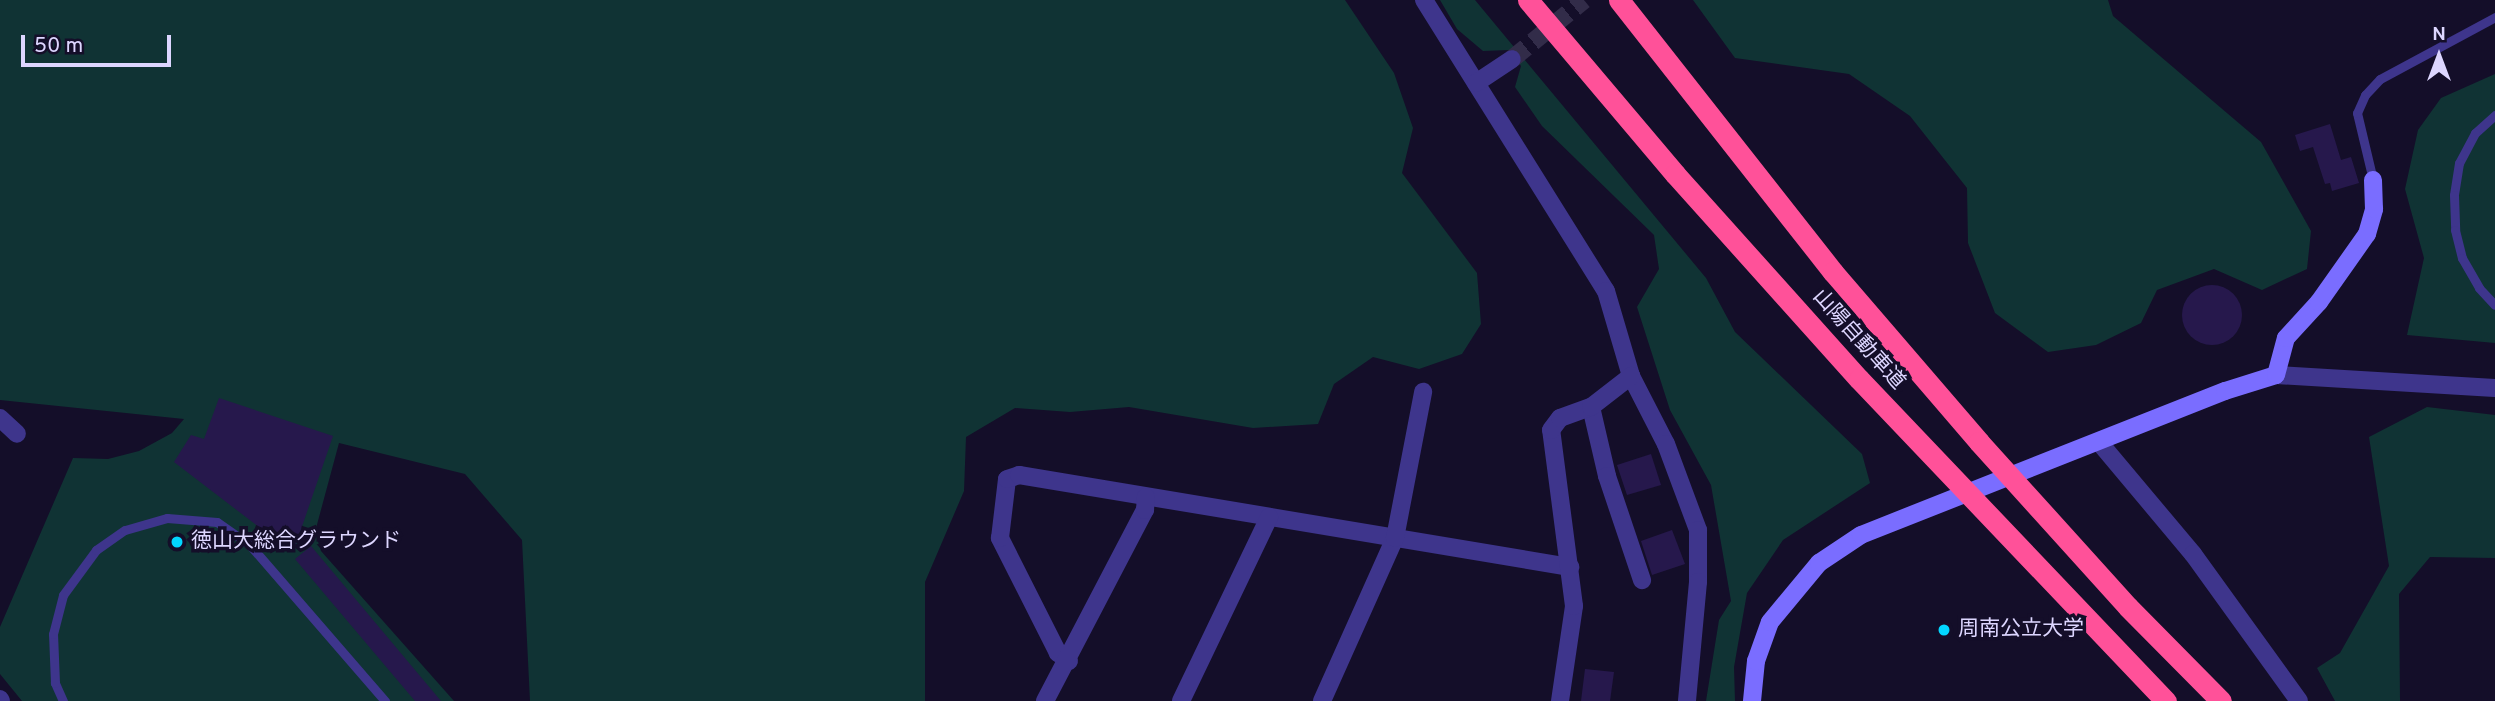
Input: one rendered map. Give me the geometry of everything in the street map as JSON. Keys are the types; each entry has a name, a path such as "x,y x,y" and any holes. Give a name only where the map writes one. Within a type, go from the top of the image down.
{"highway":[{"name":"山陽自動車道","path":"1528,0 1675,174 1859,379 2166,701"},
{"name":"山陽自動車道","path":"1619,0 1832,272 2109,586 2221,701"}],"street":[{"path":"1424,0 1606,291 1631,376 1666,444 1698,530 1698,582 1687,701"},
{"path":"1476,83 1512,59"},
{"path":"2276,375 2286,338 2319,302 2367,234 2375,209 2372,180"},
{"path":"1752,701 1756,661 1770,622 1792,590 1819,563 1861,536 1919,511 2225,391 2276,375 2495,388"},
{"path":"1560,701 1574,606 1551,430 1560,418 1591,407 1631,376"},
{"path":"1322,701 1395,538 1423,392"},
{"path":"1591,407 1607,476 1643,580"},
{"path":"0,418 17,434"},
{"path":"2099,442 2193,554 2300,701"},
{"path":"1069,661 1058,653 1000,538 1007,479 1019,475 1570,567"},
{"path":"1045,701 1069,661 1145,510 1146,497"},
{"path":"1181,701 1269,517"}],"lane":[{"path":"2372,180 2357,113 2365,95 2379,79 2495,18"},
{"path":"2495,115 2474,133 2459,163 2454,195 2455,230 2462,258 2479,288 2495,305"},
{"path":"63,701 55,683 53,634 63,595 96,550 125,530 167,518 217,522 249,544 385,701"}],"green space":[{"path":"0,0 1345,0 1394,73 1413,128 1402,173 1477,273 1481,324 1462,354 1419,369 1373,357 1334,384 1318,424 1253,428 1129,407 1070,412 1015,408 966,437 964,491 925,582 925,701 530,701 522,540 465,474 339,443 315,532 321,551 454,701 22,701 0,674 0,627 73,458 108,459 139,451 172,433 184,419 0,400"},
{"path":"1440,0 1475,0 1706,278 1735,332 1862,454 1870,483 1783,540 1747,593 1734,667 1735,701 1706,701 1719,620 1731,601 1711,485 1670,410 1637,307 1659,269 1654,235 1542,126 1515,87 1521,66 1509,50 1483,51 1457,29"},
{"path":"1693,0 2108,0 2113,16 2261,142 2311,231 2307,269 2262,290 2214,269 2157,290 2141,323 2096,345 2048,352 1995,313 1968,243 1967,188 1910,116 1849,74 1735,58"},
{"path":"2495,74 2495,343 2407,335 2424,258 2405,189 2418,130 2441,98"},
{"path":"2427,407 2495,415 2495,558 2430,557 2399,594 2400,701 2335,701 2317,668 2340,653 2389,566 2369,437"}],"building":[{"path":"2330,124 2341,160 2351,157 2359,183 2332,191 2330,183 2325,184 2313,147 2300,151 2295,135"},
{"path":"2212,285 2229,290 2237,298 2242,315 2237,332 2229,340 2212,345 2195,340 2187,332 2182,315 2187,298 2195,290"},
{"path":"219,398 333,436 296,544 268,534 174,462 191,435 204,439"},
{"path":"1651,454 1661,485 1627,495 1617,465"},
{"path":"1672,530 1685,564 1652,575 1641,541"},
{"path":"311,546 441,701 415,701 295,559"},
{"path":"1585,669 1614,672 1610,701 1581,701"}],"tunnel":[{"path":"1512,59 1584,0"}],"place":[{"name":"徳山大総合グラウンド","path":"177,542"},
{"name":"周南公立大学","path":"1944,630"}]}
